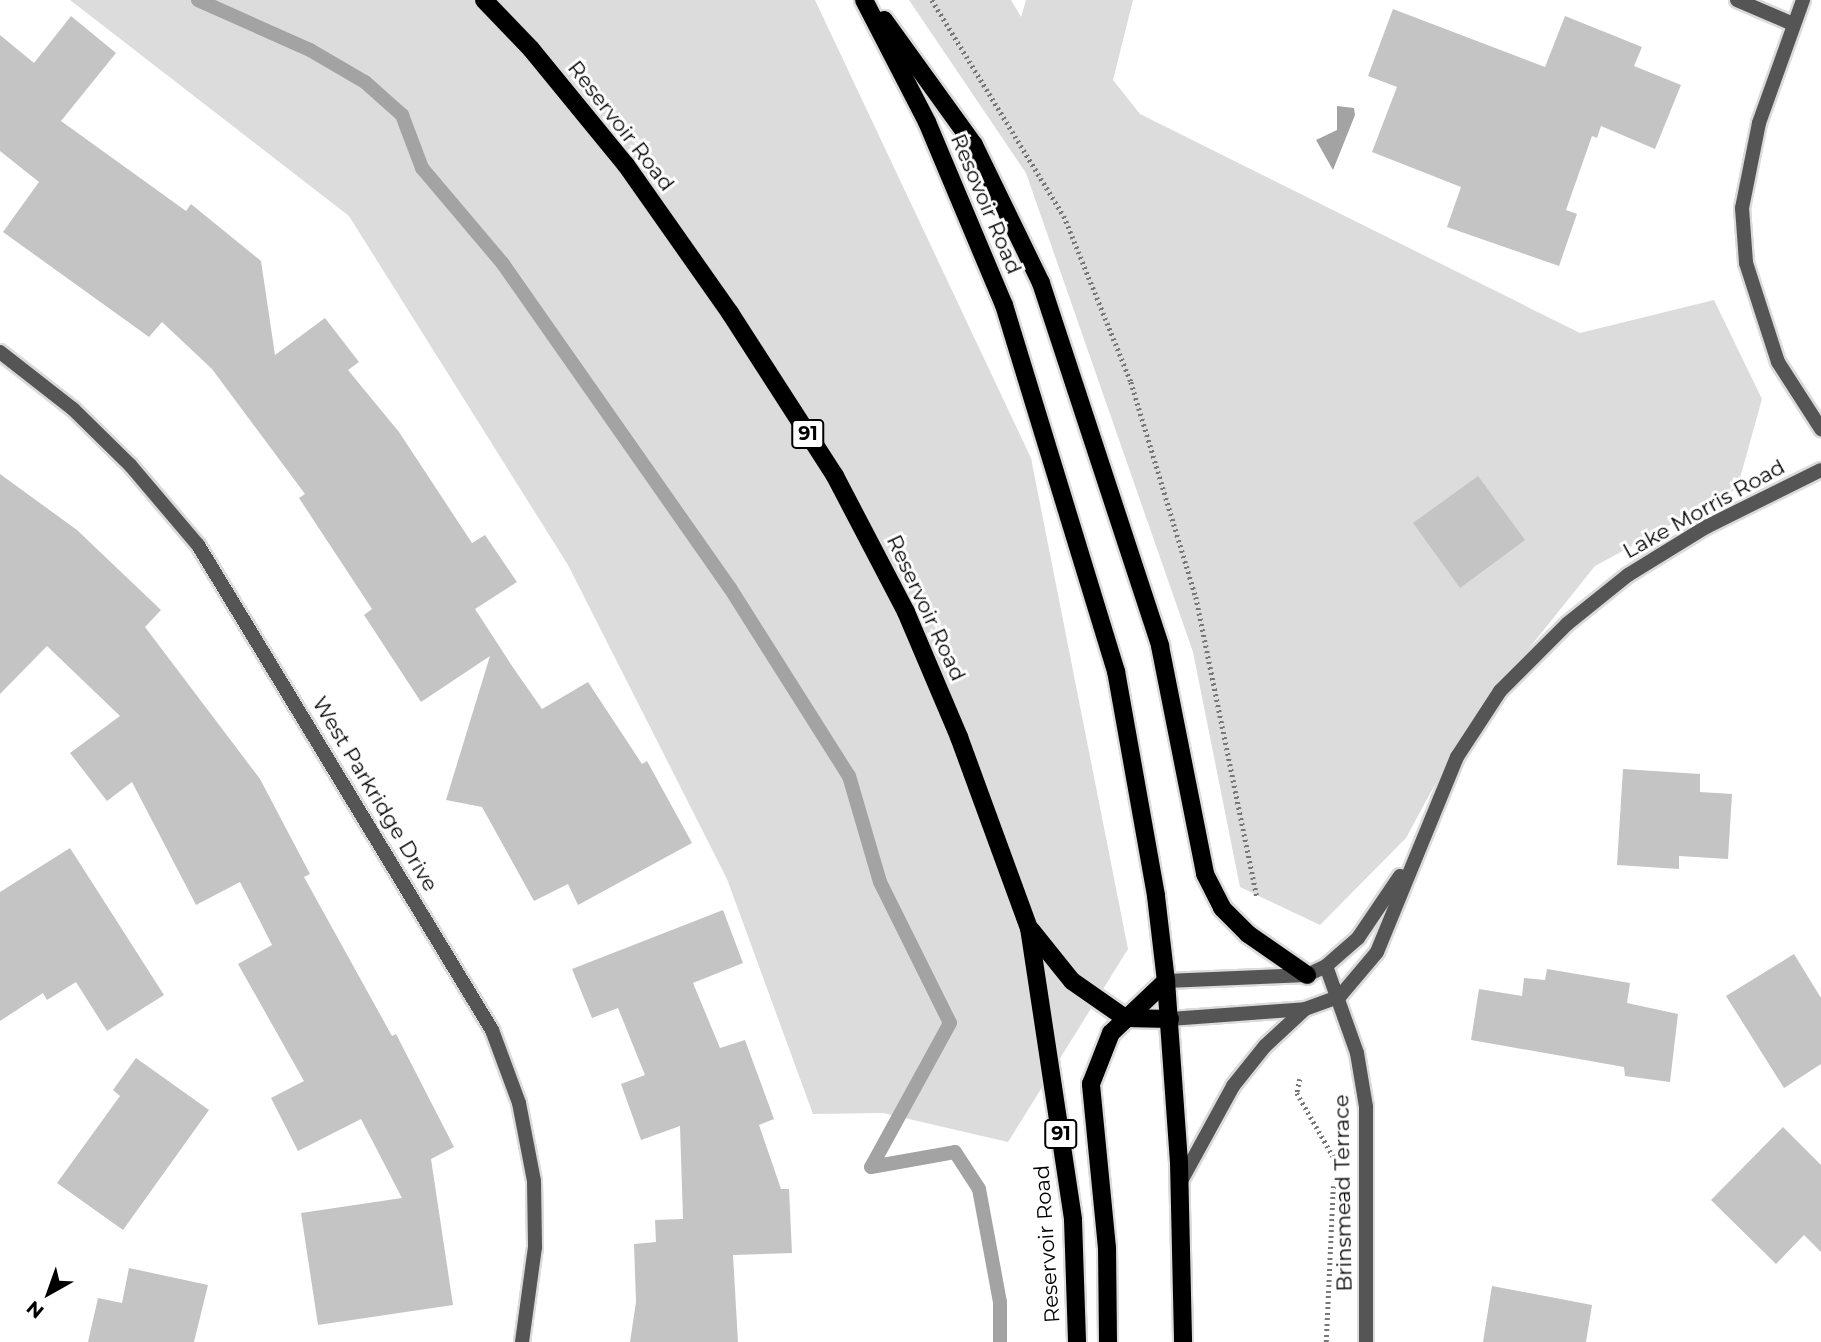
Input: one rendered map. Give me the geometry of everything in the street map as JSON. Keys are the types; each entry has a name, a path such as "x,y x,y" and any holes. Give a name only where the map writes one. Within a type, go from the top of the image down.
{"main road":[{"name":"Reservoir Road","path":"484,0 531,49 626,164 730,313 835,476 912,624 959,737 1029,928 1073,1220 1077,1342"},
{"name":"Resovoir Road","path":"864,0 926,122 1004,305 1116,671 1156,896 1166,981"},
{"path":"870,0 974,145 1041,283 1160,646 1205,874 1222,908 1248,934 1307,975"},
{"path":"1029,928 1072,981 1125,1018 1170,1019"},
{"path":"1108,1342 1107,1248 1091,1084 1111,1033 1166,981"},
{"path":"1166,981 1180,1183 1183,1342"}],"street":[{"path":"1737,0 1793,24"},
{"path":"1803,0 1759,123 1742,208 1746,263 1778,362 1821,429"},
{"name":"West Parkridge Drive","path":"0,352 82,419 131,466 198,545 492,1030 519,1102 534,1181 536,1247 522,1342"},
{"name":"Lake Morris Road","path":"1170,1019 1305,1009 1340,996 1377,952 1414,854 1457,757 1500,691 1566,624 1628,575 1706,527 1821,470"},
{"name":"Lake Morris Road","path":"1166,981 1307,975 1326,966 1358,938 1414,854"},
{"name":"Brinsmead Terrace","path":"1326,966 1340,996 1366,1107 1366,1342"},
{"name":"Lake Morris Road","path":"1180,1183 1233,1086 1265,1046 1305,1009"}],"path":[{"path":"1300,1079 1297,1093 1327,1140 1335,1166"},
{"path":"1326,1342 1334,1175"}],"shaded area":[{"path":"70,0 815,0 1031,458 1128,949 1008,1142 883,1113 813,1114 727,879 568,565 349,216"},
{"path":"909,0 1011,0 1021,17 1026,0 1133,0 1113,80 1140,114 1580,333 1714,300 1762,399 1737,489 1595,566 1466,727 1406,838 1320,925 1240,887 1193,652 1026,173"},
{"path":"1337,106 1354,108 1355,115 1333,170 1316,140 1337,130"}],"building":[{"path":"1393,9 1545,67 1565,16 1642,47 1634,66 1681,85 1655,149 1601,126 1597,138 1592,136 1566,210 1577,214 1559,266 1447,227 1461,187 1372,152 1397,87 1368,76"},
{"path":"71,16 116,53 61,121 186,211 191,204 261,261 275,355 325,318 359,362 348,370 399,432 472,543 485,535 517,582 475,609 514,669 542,709 588,682 642,764 647,761 692,843 578,905 568,884 534,901 482,807 446,800 490,656 421,702 364,615 372,609 299,498 305,494 212,369 162,322 149,337 3,232 39,182 0,151 0,35 34,63"},
{"path":"0,474 77,530 161,610 145,627 260,779 310,874 304,877 392,1036 396,1034 454,1147 431,1159 453,1305 318,1325 301,1213 402,1198 361,1119 298,1151 271,1098 304,1081 238,964 272,945 240,882 196,905 132,782 107,801 70,753 120,716 47,646 0,694"},
{"path":"1478,476 1525,540 1460,588 1413,523"},
{"path":"1623,769 1700,774 1700,792 1732,794 1728,859 1679,856 1679,869 1617,865"},
{"path":"70,848 164,995 107,1031 76,982 47,1000 43,993 0,1021 0,892"},
{"path":"723,910 743,963 693,983 720,1048 745,1040 774,1119 759,1125 781,1189 789,1189 792,1253 733,1255 738,1342 630,1342 636,1302 634,1244 656,1242 655,1220 683,1219 680,1126 641,1140 621,1084 645,1075 618,1008 592,1018 572,969"},
{"path":"1794,954 1821,998 1821,1064 1784,1088 1726,996"},
{"path":"1547,969 1630,983 1627,1003 1678,1014 1670,1082 1625,1076 1624,1067 1471,1040 1479,989 1522,996 1524,978 1545,980"},
{"path":"136,1058 209,1110 123,1230 57,1183 120,1096 113,1090"},
{"path":"1783,1127 1821,1165 1821,1252 1804,1235 1776,1264 1711,1200"},
{"path":"129,1268 208,1285 194,1342 88,1342 98,1298 122,1303"},
{"path":"1492,1286 1592,1305 1586,1342 1483,1342"}],"waterway":[{"path":"198,0 310,50 365,82 402,115 422,168 503,264 730,588 849,776 880,882 950,1023 871,1167"},
{"path":"871,1167 955,1152 979,1189 1000,1302 1000,1342"}]}
